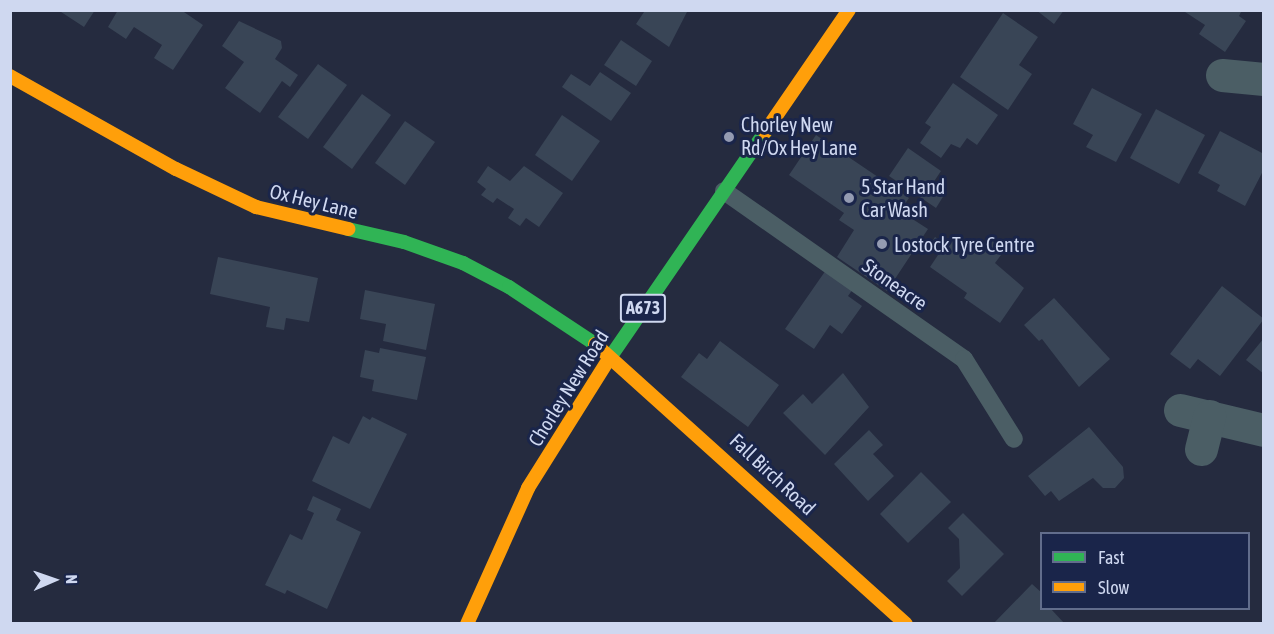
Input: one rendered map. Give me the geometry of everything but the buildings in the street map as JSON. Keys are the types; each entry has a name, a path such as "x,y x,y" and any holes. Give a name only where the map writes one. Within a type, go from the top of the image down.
{"main road":[{"name":"Chorley New Road","path":"467,624 528,488 610,355 849,10"},
{"name":"Ox Hey Lane","path":"10,76 176,169 256,207 404,242 463,263 509,287 610,355"},
{"name":"Fall Birch Road","path":"610,355 906,624"}],"street":[{"path":"1222,75 1263,79"},
{"path":"1201,449 1195,413 1263,430"}],"lane":[{"name":"Stoneacre","path":"724,191 964,359 1014,440"}],"traffic: fast":[{"path":"609,359 765,132"},
{"path":"348,229 404,242 463,263 509,287 595,344"}],"traffic: slow":[{"path":"765,132 849,10"},
{"path":"10,76 176,169 256,207 348,229"},
{"path":"595,344 906,624"},
{"path":"467,624 528,488 609,359"}],"place":[{"name":"Chorley New Rd/Ox Hey Lane","path":"729,137"},
{"name":"5 Star Hand Car Wash","path":"849,198"},
{"name":"Lostock Tyre Centre","path":"882,244"}]}
